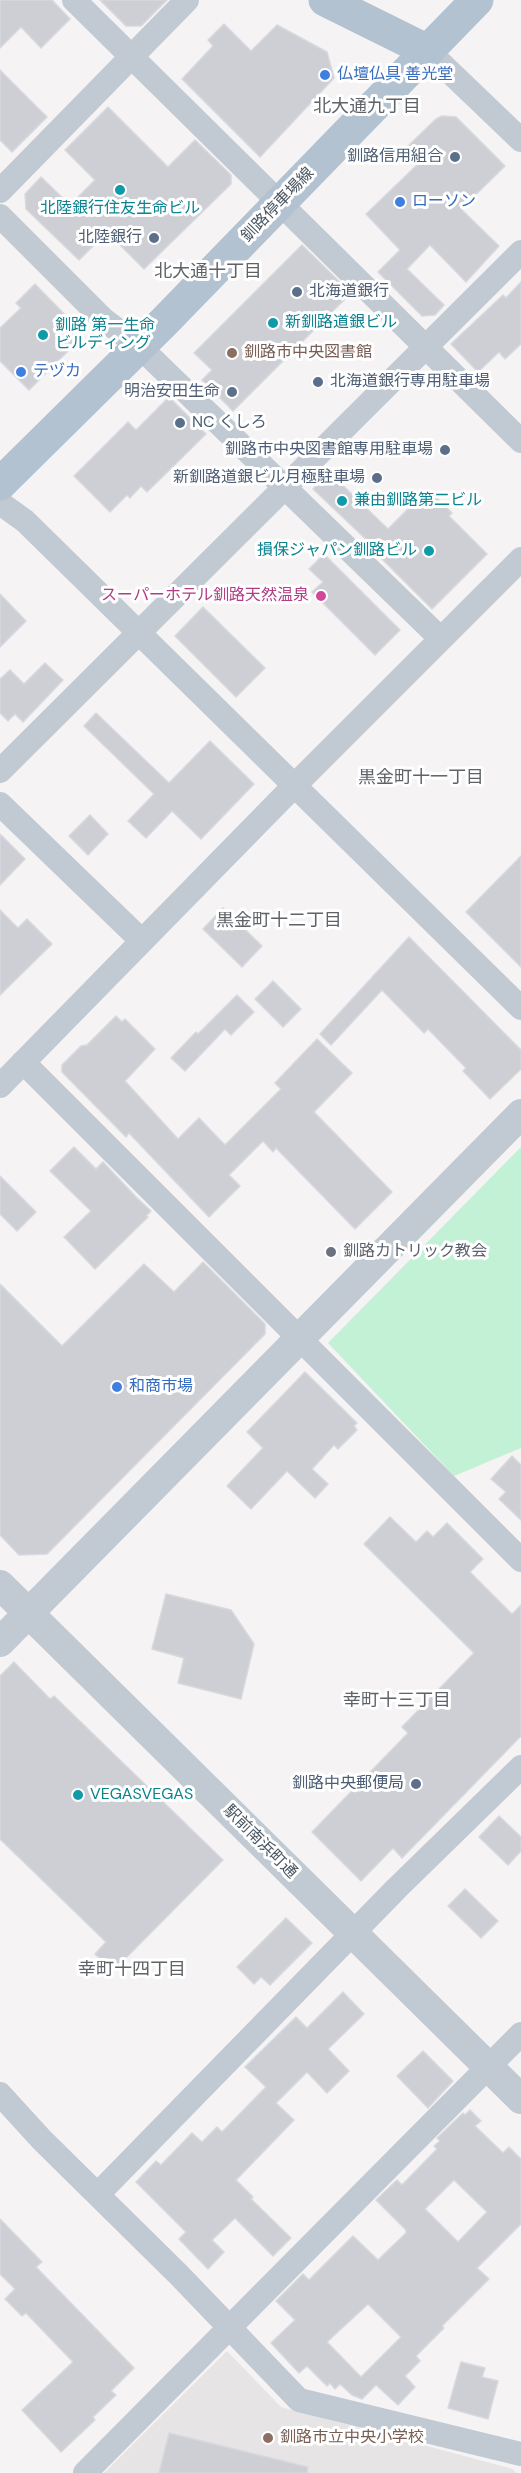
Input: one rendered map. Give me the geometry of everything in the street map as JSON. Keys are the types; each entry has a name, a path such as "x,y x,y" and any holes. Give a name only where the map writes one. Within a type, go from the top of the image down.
{"main road":[{"path":"325,0 428,51"},
{"name":"釧路停車場線","path":"0,484 140,347 477,0"}],"street":[{"path":"74,0 521,441"},
{"path":"0,191 187,0"},
{"path":"428,51 521,140"},
{"path":"0,216 103,319 140,347 441,639"},
{"path":"0,771 521,252"},
{"path":"0,503 25,521 521,1008"},
{"path":"0,1086 294,786 521,559"},
{"path":"0,804 142,941"},
{"path":"23,1062 521,1560"},
{"path":"0,1642 521,1114"},
{"name":"駅前南浜町通","path":"0,1585 521,2098"},
{"path":"98,2194 353,1934 521,1767"},
{"path":"85,2473 521,2034"},
{"path":"0,2094 42,2140 98,2194 299,2400 521,2454"}],"shaded area":[{"name":"釧路市立中央小学校","path":"227,2351 281,2407 513,2469 516,2473 104,2473"}],"green space":[{"path":"521,1147 521,1448 454,1476 328,1343"}],"building":[{"path":"0,0 52,0 70,19 41,48 21,27 0,48"},
{"path":"100,0 167,0 141,26 126,26"},
{"path":"224,24 251,51 277,25 327,52 334,78 260,157 182,79 213,46 208,40"},
{"path":"0,70 47,117 12,152 0,140"},
{"path":"108,107 168,167 195,140 231,175 231,184 144,269 107,232 79,260 26,209 25,194 41,177 70,205 95,180 65,150"},
{"path":"442,116 456,117 505,166 461,209 499,246 466,282 430,245 407,269 444,305 435,315 422,316 378,272 400,250 366,214 420,162 406,148"},
{"name":"新釧路道銀ビル","path":"302,245 351,293 233,411 202,380 212,370 194,353"},
{"path":"521,282 521,344 505,359 499,352 478,372 451,344 503,295 506,298"},
{"name":"釧路 第一生命 ビルディング","path":"35,284 77,327 79,340 29,390 0,361 0,328 21,308 16,303"},
{"path":"169,397 206,434 147,492 141,486 130,498 127,495 110,512 74,476 128,422 136,430"},
{"name":"損保ジャパン釧路ビル","path":"329,472 388,529 428,489 452,513 449,516 487,554 432,609 370,547 372,545 313,489"},
{"path":"324,554 400,630 375,655 312,592 323,582 309,569"},
{"path":"0,594 26,621 0,647"},
{"path":"203,607 265,668 236,697 175,636"},
{"path":"45,663 63,680 23,722 15,714 8,721 0,713 0,679 10,670 24,684"},
{"path":"96,713 169,783 210,741 254,784 201,839 172,811 146,838 128,821 154,794 84,726"},
{"path":"90,815 108,834 88,855 69,836"},
{"path":"0,834 25,859 0,885"},
{"path":"521,856 521,967 466,912"},
{"path":"223,908 262,946 242,967 203,929"},
{"path":"0,910 18,928 27,919 52,944 0,995"},
{"path":"409,937 521,1050 521,1069 490,1099 463,1071 466,1068 428,1029 424,1033 382,990 331,1045 320,1034"},
{"path":"273,981 301,1009 283,1027 255,999"},
{"path":"237,995 254,1012 231,1035 225,1029 185,1071 171,1058"},
{"path":"116,1016 122,1022 125,1019 155,1049 125,1081 178,1139 199,1118 225,1145 281,1089 275,1083 317,1039 352,1073 314,1112 392,1192 355,1229 276,1148 273,1152 263,1141 229,1175 240,1186 209,1217 129,1133 126,1137 62,1072 62,1065 81,1046 87,1045"},
{"path":"74,1147 96,1169 103,1162 151,1211 146,1216 148,1217 95,1269 64,1237 91,1211 50,1171"},
{"path":"0,1176 36,1212 17,1231 0,1214"},
{"name":"和商市場","path":"203,1262 265,1324 265,1334 47,1554 19,1555 0,1535 0,1284 62,1346 144,1264 174,1292"},
{"path":"305,1372 357,1423 354,1426 357,1430 338,1449 334,1445 312,1469 328,1484 315,1498 287,1471 251,1509 227,1486 263,1448 247,1432"},
{"path":"512,1456 521,1465 521,1520 499,1499 506,1492 491,1479"},
{"name":"釧路中央郵便局","path":"390,1517 416,1542 427,1531 433,1537 447,1523 483,1559 470,1572 512,1614 521,1605 521,1736 402,1858 393,1848 361,1881 312,1832 408,1733 402,1727 474,1653 364,1544"},
{"path":"166,1594 231,1610 254,1644 241,1699 178,1683 184,1658 152,1649"},
{"name":"VEGASVEGAS","path":"14,1662 50,1699 54,1696 223,1860 113,1971 95,1954 106,1942 0,1839 0,1676"},
{"path":"499,1816 521,1837 521,1851 508,1865 479,1837"},
{"path":"465,1889 498,1921 481,1938 448,1906"},
{"path":"286,1918 312,1943 270,1985 261,1977 254,1984 237,1967"},
{"path":"343,1992 364,2014 328,2049 349,2071 327,2093 307,2072 276,2103 294,2120 236,2180 253,2197 251,2199 291,2238 273,2256 235,2218 212,2240 224,2252 208,2269 179,2239 186,2232 136,2182 156,2161 161,2165 192,2133 202,2142 217,2127 222,2132 266,2087 245,2067 296,2017 307,2028"},
{"path":"423,2051 453,2081 428,2108 397,2076"},
{"path":"470,2110 481,2121 475,2126 503,2153 509,2147 521,2159 521,2224 477,2268 489,2279 416,2356 420,2361 405,2376 415,2387 398,2405 376,2385 362,2399 352,2395 340,2384 335,2389 330,2383 327,2386 307,2366 299,2373 271,2343 295,2320 276,2301 303,2274 309,2280 353,2236 378,2260 406,2233 406,2230 376,2200 397,2180 402,2185 437,2149 434,2146 440,2141 437,2138 463,2113 465,2115","holes":["454,2180 487,2212 458,2242 425,2209","368,2304 401,2337 361,2377 327,2342"]},
{"path":"0,2219 42,2262 36,2267 134,2368 111,2391 116,2395 93,2417 95,2420 61,2452 22,2410 73,2362 26,2313 22,2316 5,2299 15,2289 0,2274"},
{"path":"461,2362 485,2368 482,2377 498,2381 488,2419 448,2408"},
{"path":"169,2433 308,2467 307,2473 159,2473"}],"place":[{"name":"仏壇仏具 善光堂","path":"325,75"},
{"name":"釧路信用組合","path":"455,157"},
{"name":"北陸銀行住友生命ビル","path":"120,190"},
{"name":"ローソン","path":"400,202"},
{"name":"北陸銀行","path":"154,238"},
{"name":"北海道銀行","path":"297,292"},
{"name":"新釧路道銀ビル","path":"273,323"},
{"name":"釧路 第一生命 ビルディング","path":"43,335"},
{"name":"釧路市中央図書館","path":"232,353"},
{"name":"テヅカ","path":"21,372"},
{"name":"北海道銀行専用駐車場","path":"318,382"},
{"name":"明治安田生命","path":"232,392"},
{"name":"NC くしろ","path":"180,423"},
{"name":"釧路市中央図書館専用駐車場","path":"445,450"},
{"name":"新釧路道銀ビル月極駐車場","path":"377,478"},
{"name":"兼由釧路第二ビル","path":"342,501"},
{"name":"損保ジャパン釧路ビル","path":"429,551"},
{"name":"スーパーホテル釧路天然温泉","path":"321,596"},
{"name":"釧路カトリック教会","path":"331,1252"},
{"name":"和商市場","path":"117,1387"},
{"name":"釧路中央郵便局","path":"416,1784"},
{"name":"VEGASVEGAS","path":"78,1795"},
{"name":"釧路市立中央小学校","path":"268,2438"}],"district":[{"name":"北大通九丁目","path":"367,107"},
{"name":"北大通十丁目","path":"208,272"},
{"name":"黒金町十一丁目","path":"421,778"},
{"name":"黒金町十二丁目","path":"279,921"},
{"name":"幸町十三丁目","path":"397,1701"},
{"name":"幸町十四丁目","path":"132,1970"}]}
